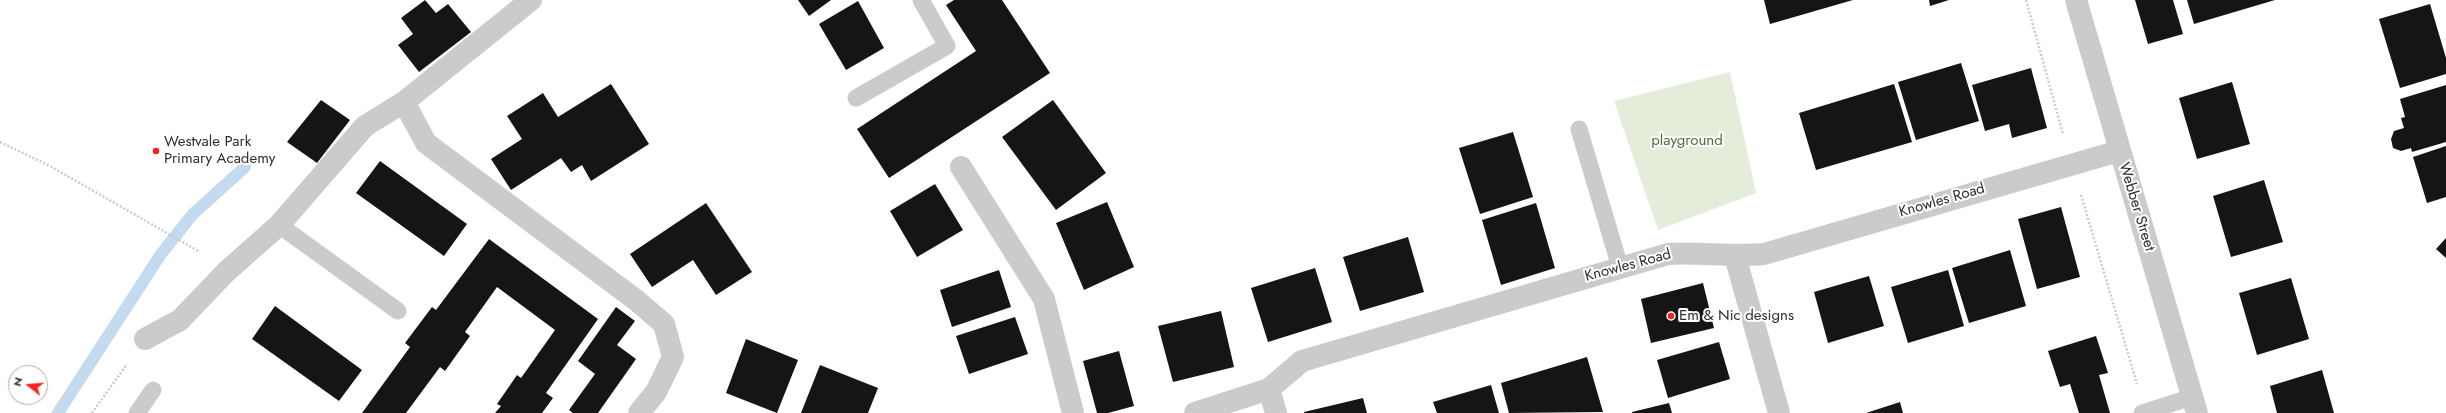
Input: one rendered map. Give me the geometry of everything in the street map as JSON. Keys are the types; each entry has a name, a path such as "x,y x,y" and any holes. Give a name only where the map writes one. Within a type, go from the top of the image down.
{"street":[{"path":"145,339 180,320 226,272 279,225 365,126 404,102 531,0"},
{"name":"Webber Street","path":"2076,0 2119,151 2195,405"},
{"path":"404,102 426,143 636,300 664,324 673,357 656,392 639,413"},
{"name":"Knowles Road","path":"1195,413 1269,389 1302,361 1620,267 1668,254 1698,252 1735,256 1764,254 2071,163 2119,151"},
{"path":"961,167 1044,299 1073,413"},
{"path":"1735,256 1778,413"},
{"path":"1269,389 1276,413"}],"lane":[{"path":"856,98 947,46 921,0"},
{"path":"1579,129 1620,267"},
{"path":"279,225 398,311"},
{"path":"137,413 153,390"},
{"path":"2144,412 2195,405"}],"path":[{"path":"2026,0 2071,163 2144,412"},
{"path":"0,142 50,166 190,245"},
{"path":"92,413 145,339"}],"green space":[{"name":"playground","path":"1730,72 1756,193 1658,230 1614,101"}],"building":[{"path":"425,0 436,13 448,4 471,32 419,72 398,45 413,34 401,18"},
{"path":"798,0 831,0 809,16"},
{"path":"954,0 1002,0 1050,73 889,178 857,129 976,51 946,5"},
{"path":"1764,0 1853,0 1770,24"},
{"path":"1929,0 1949,0 1930,6"},
{"path":"2135,0 2173,0 2183,34 2148,44"},
{"path":"2187,0 2275,0 2194,24"},
{"path":"858,1 884,48 846,70 819,24"},
{"path":"2430,4 2446,58 2446,74 2400,88 2379,19"},
{"path":"1961,63 1979,121 1916,140 1898,82"},
{"path":"2031,68 2047,128 2012,138 2009,124 1985,131 1972,85"},
{"path":"2232,82 2250,144 2197,159 2179,98"},
{"path":"611,84 649,144 591,181 582,165 571,172 561,158 511,190 491,159 522,139 507,116 543,93 558,117"},
{"path":"1894,84 1912,142 1816,170 1799,113"},
{"path":"2446,85 2446,142 2412,152 2411,148 2401,151 2393,148 2391,139 2394,131 2404,128 2401,118 2405,117 2400,99"},
{"path":"321,100 350,120 317,163 287,142"},
{"path":"1053,100 1106,173 1056,210 1002,137"},
{"path":"1513,132 1533,197 1480,214 1459,148"},
{"path":"2446,146 2446,197 2427,203 2413,157"},
{"path":"380,161 467,224 444,256 356,193"},
{"path":"2264,180 2283,242 2231,257 2213,196"},
{"path":"935,184 963,230 917,257 890,211"},
{"path":"1107,202 1134,267 1084,290 1056,223"},
{"path":"706,203 752,272 716,295 693,260 652,287 630,254"},
{"path":"1536,203 1555,268 1501,285 1482,220"},
{"path":"2061,207 2080,277 2037,289 2018,219"},
{"path":"1408,237 1424,292 1360,311 1343,257"},
{"path":"2446,238 2446,258 2436,249"},
{"path":"489,239 598,319 546,393 553,398 542,413 495,413 501,406 497,404 517,375 521,378 555,330 497,287 465,332 470,336 445,371 440,367 406,413 362,413 410,347 405,343 432,307 436,310"},
{"path":"2010,250 2026,306 1969,323 1952,268"},
{"path":"1315,268 1332,322 1268,342 1251,288"},
{"path":"999,270 1011,307 952,327 940,290"},
{"path":"1948,270 1964,326 1908,343 1891,287"},
{"path":"1869,276 1884,326 1828,343 1814,292"},
{"path":"2291,278 2309,339 2257,355 2239,293"},
{"path":"1703,283 1714,328 1651,343 1641,299"},
{"path":"275,306 362,370 339,401 252,339"},
{"path":"616,307 635,321 617,345 636,359 598,413 573,413 569,410 595,374 578,361"},
{"path":"1221,311 1234,367 1173,382 1158,326"},
{"path":"1015,317 1028,354 969,374 956,336"},
{"path":"2096,336 2108,373 2099,375 2110,413 2079,413 2070,384 2060,387 2048,351"},
{"path":"746,339 798,360 777,413 726,393"},
{"path":"1719,342 1730,379 1668,398 1657,360"},
{"path":"1119,351 1134,406 1108,413 1097,413 1083,361"},
{"path":"1587,357 1603,412 1509,413 1501,383"},
{"path":"820,365 878,388 868,413 801,413"},
{"path":"2322,370 2334,413 2277,413 2270,386"},
{"path":"1491,385 1499,413 1437,413 1433,402"},
{"path":"1363,398 1367,413 1304,413 1304,412"},
{"path":"1900,402 1903,413 1866,413"},
{"path":"1669,403 1672,413 1632,413 1632,412"}],"waterway":[{"path":"58,413 161,254 193,214 245,167"}],"place":[{"name":"Westvale Park Primary Academy","path":"156,151"},
{"name":"Em & Nic designs","path":"1671,316"}]}
